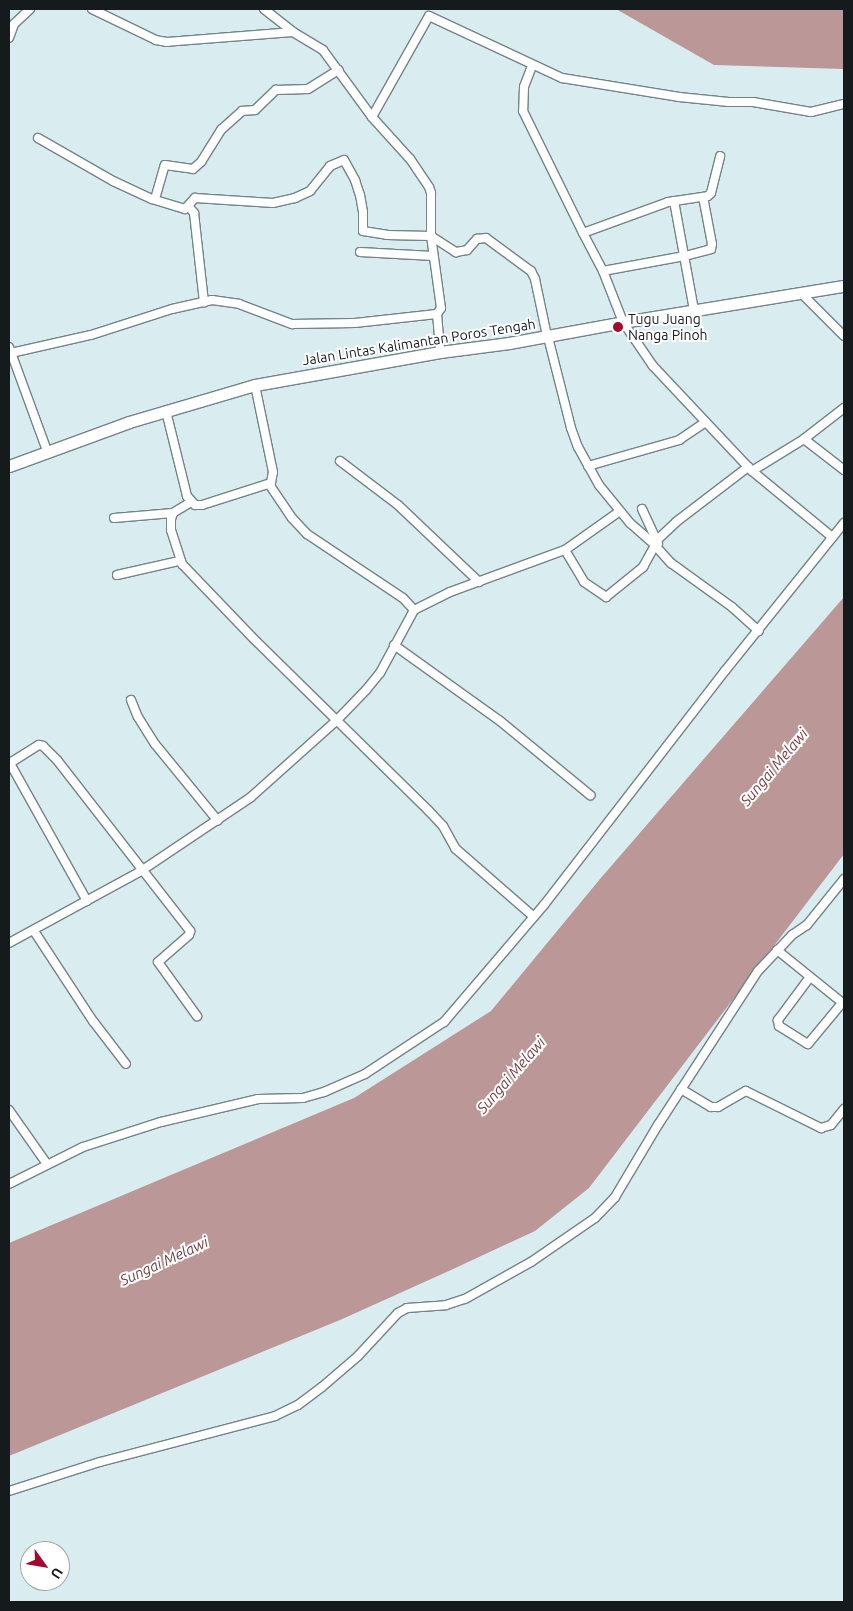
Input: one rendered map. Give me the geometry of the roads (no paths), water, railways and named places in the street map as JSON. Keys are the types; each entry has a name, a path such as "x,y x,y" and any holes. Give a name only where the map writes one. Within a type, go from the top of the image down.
{"main road":[{"name":"Jalan Lintas Kalimantan Poros Tengah","path":"9,472 167,414 256,390 624,325 804,297 844,286"},
{"name":"Jalan Lintas Kalimantan Poros Tengah","path":"624,325 694,310 844,293"},
{"name":"Jalan Lintas Kalimantan Poros Tengah","path":"9,466 47,451 262,384 440,352 548,339"}],"street":[{"path":"9,38 14,24 30,9"},
{"path":"92,9 156,40 167,42 293,32"},
{"path":"264,9 293,32 323,50 372,117 410,159 429,187 431,193 431,236 440,308 437,314 440,352"},
{"path":"372,117 428,16 459,28 532,66 562,78 679,98 753,102 811,112 844,104"},
{"path":"532,66 524,86 523,111 556,175 578,227 603,271 624,325 653,366 750,469 832,537"},
{"path":"155,200 165,165 194,169 201,162 222,129 242,111 255,110 276,90 308,89 339,70"},
{"path":"38,138 113,181 155,200 185,209 189,207 195,198 265,203 295,198 310,191 330,166 344,160 355,180 360,195 363,212 363,231 387,235 431,236 456,252 467,250 478,239 486,238 525,265 535,278 548,339 571,428 588,466 599,485 630,523 654,541"},
{"path":"583,233 674,201 703,197 711,193 720,156"},
{"path":"603,271 685,256 711,249 712,244 703,197"},
{"path":"674,201 694,310"},
{"path":"189,207 194,213 204,302"},
{"path":"360,252 434,256"},
{"path":"804,297 844,336"},
{"path":"47,451 10,350 91,335 172,309 221,300 239,304 292,324 356,324 437,314"},
{"path":"256,390 273,472 269,484"},
{"path":"564,550 584,582 606,597 643,567 654,541 676,522 750,469 804,439 844,408"},
{"path":"167,414 187,496 195,505 202,505 269,484"},
{"path":"588,466 679,440 706,422"},
{"path":"804,439 844,470"},
{"path":"340,461 398,504 479,582"},
{"path":"269,484 292,518 307,534 396,593 414,610"},
{"path":"114,518 173,513 191,502"},
{"path":"642,509 654,541 662,553 682,572 732,607 759,631"},
{"path":"9,943 141,871 251,797 336,721 380,674 414,610 435,598 564,550 620,511"},
{"path":"173,513 171,530 179,561 220,605 444,826 456,849 534,917"},
{"path":"9,1184 47,1164 84,1148 160,1122 258,1099 303,1098 349,1082 394,1056 444,1022 534,917 844,523"},
{"path":"118,575 179,561"},
{"path":"394,645 500,721 590,795"},
{"path":"131,700 138,717 155,744 218,821"},
{"path":"86,901 11,765 10,760 38,745 51,753 141,871 190,931 189,935 158,959 158,962 198,1016"},
{"path":"9,1491 100,1462 267,1418 298,1405 358,1356 398,1313 407,1308 446,1305 465,1299 530,1262 607,1207 758,971 792,935 807,925 844,879"},
{"path":"34,931 93,1021 126,1064"},
{"path":"777,950 843,1003 810,1043 806,1044 779,1026 778,1020 810,977"},
{"path":"681,1089 711,1107 718,1107 746,1091 821,1128 831,1125 844,1109"},
{"path":"9,1110 47,1164"}],"water":[{"path":"616,9 844,9 844,69 714,65"},
{"name":"Sungai Melawi","path":"844,597 844,854 589,1188 535,1231 451,1270 340,1320 9,1456 9,1243 354,1098 491,1011 600,879"}],"place":[{"name":"Tugu Juang Nanga Pinoh","path":"618,327"}]}
